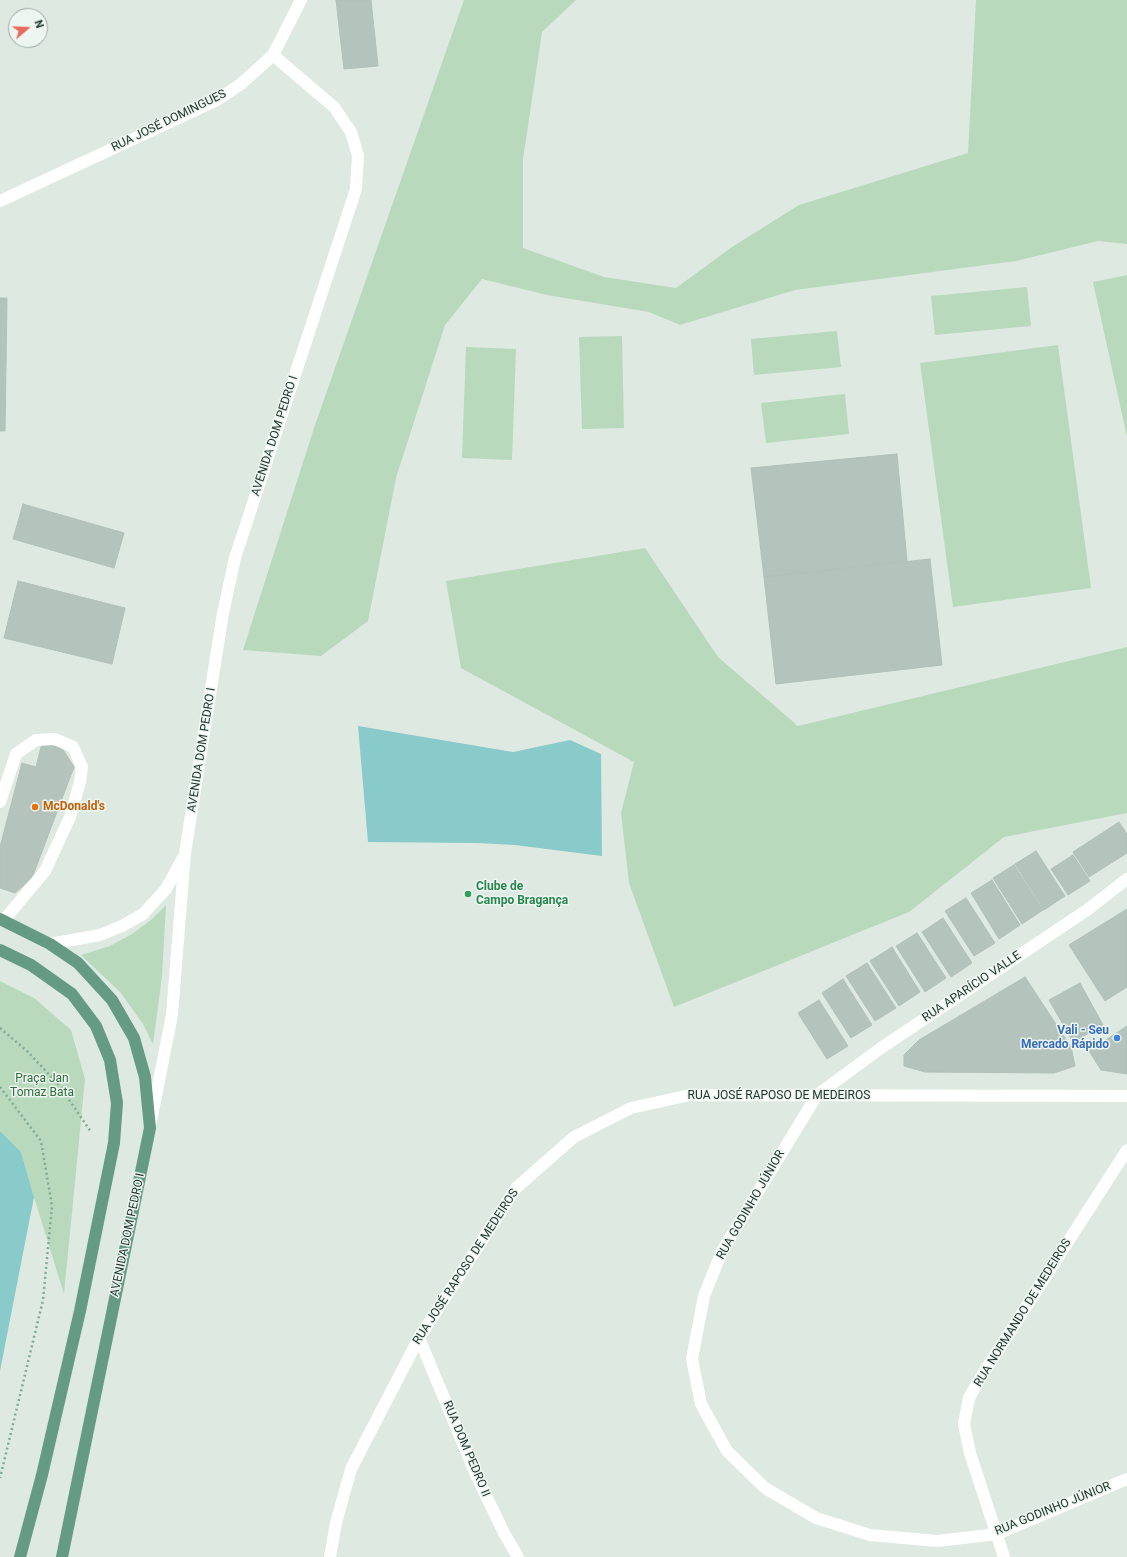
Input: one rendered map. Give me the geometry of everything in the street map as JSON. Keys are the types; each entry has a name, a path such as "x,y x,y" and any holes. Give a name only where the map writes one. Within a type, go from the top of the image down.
{"main road":[{"name":"AVENIDA DOM PEDRO I","path":"2,920 50,944 78,963 112,1000 134,1038 145,1077 150,1128 62,1557"},
{"path":"0,950 31,965 72,994 96,1026 110,1060 117,1103 114,1143 80,1311 42,1475 20,1557"}],"street":[{"name":"RUA JOSÉ DOMINGUES","path":"0,201 217,100 250,77 273,55 301,0"},
{"name":"AVENIDA DOM PEDRO I","path":"185,853 223,613 235,558 356,189 358,156 351,132 334,107 273,55"},
{"path":"0,802 16,754 36,740 55,739 72,747 82,767 80,782 70,817 45,871 2,920"},
{"path":"50,944 100,935 122,926 143,914 166,889 185,853"},
{"path":"150,1128 172,1015 185,853"},
{"name":"RUA APARÍCIO VALLE","path":"817,1095 881,1048 1087,910 1127,880"},
{"name":"RUA JOSÉ RAPOSO DE MEDEIROS","path":"330,1557 336,1523 351,1469 418,1338 516,1188 574,1137 631,1108 690,1095 1127,1096"},
{"name":"RUA GODINHO JÚNIOR","path":"817,1095 722,1251 704,1296 692,1359 701,1404 726,1451 765,1488 816,1518 870,1535 937,1541 997,1534 1127,1479"},
{"name":"RUA NORMANDO DE MEDEIROS","path":"1004,1557 970,1453 964,1424 969,1398 979,1380 1127,1150"},
{"name":"RUA DOM PEDRO II","path":"418,1338 477,1477 504,1533 518,1557"}],"path":[{"path":"0,1028 27,1051 59,1085 91,1132"},
{"path":"0,1087 41,1141 52,1206 43,1300 0,1478"}],"green space":[{"path":"464,0 576,0 542,32 523,159 523,248 604,277 676,288 732,247 799,205 968,153 976,0 1127,0 1127,244 1098,241 1016,261 795,290 680,325 649,312 547,295 482,279 445,325 396,478 368,621 321,656 243,650 314,428"},
{"path":"1127,275 1127,437 1093,282"},
{"path":"1027,287 1031,326 935,335 931,296"},
{"path":"837,331 841,367 754,375 751,339"},
{"path":"622,336 624,428 582,429 579,337"},
{"path":"1058,345 1091,588 953,607 920,363"},
{"path":"466,347 516,349 512,460 462,458"},
{"path":"845,394 849,434 766,443 761,403"},
{"path":"645,548 718,657 798,726 1127,647 1127,813 1004,837 909,912 674,1007 629,883 621,813 634,762 461,668 446,581"},
{"path":"166,905 162,976 153,1044 143,1024 120,992 81,955 110,946 132,934 151,920"},
{"name":"Praça Jan Tomaz Bata","path":"0,981 34,998 71,1030 85,1079 64,1294 21,1152 0,1131"}],"water":[{"path":"358,726 513,752 570,740 601,754 602,856 515,845 477,843 368,842"},
{"path":"0,1131 21,1152 34,1197 0,1371"}],"building":[{"path":"336,0 371,0 378,66 344,69"},
{"path":"0,298 7,298 5,431 0,431"},
{"path":"897,454 907,561 764,577 751,468"},
{"path":"23,504 124,533 114,568 13,539"},
{"path":"930,559 942,665 776,684 764,577"},
{"path":"18,581 125,608 112,664 4,638"},
{"name":"McDonald's","path":"42,743 62,748 74,767 32,878 15,893 0,888 0,847 22,763 36,767"},
{"path":"1119,822 1127,834 1127,853 1089,877 1073,852"},
{"path":"1036,851 1065,896 1044,910 1015,864"},
{"path":"1073,855 1090,881 1068,895 1051,869"},
{"path":"1014,865 1043,910 1022,924 993,878"},
{"path":"992,880 1020,925 999,939 971,893"},
{"path":"966,898 995,943 974,956 945,911"},
{"path":"1127,909 1127,987 1105,1001 1069,945"},
{"path":"943,918 972,963 951,977 922,932"},
{"path":"917,933 946,978 925,992 896,946"},
{"path":"892,947 920,992 899,1006 870,961"},
{"path":"867,963 896,1008 875,1021 846,976"},
{"path":"1025,977 1071,1047 1075,1066 1054,1073 925,1072 904,1066 904,1055 919,1040"},
{"path":"843,979 872,1025 851,1038 822,993"},
{"path":"1080,983 1103,1025 1073,1042 1049,1000"},
{"path":"819,1000 848,1046 827,1059 798,1013"},
{"name":"Vali - Seu Mercado Rápido","path":"1127,1026 1127,1074 1101,1070 1089,1051"}],"place":[{"name":"McDonald's","path":"35,807"},
{"name":"Clube de Campo Bragança","path":"468,894"},
{"name":"Vali - Seu Mercado Rápido","path":"1117,1038"}]}
